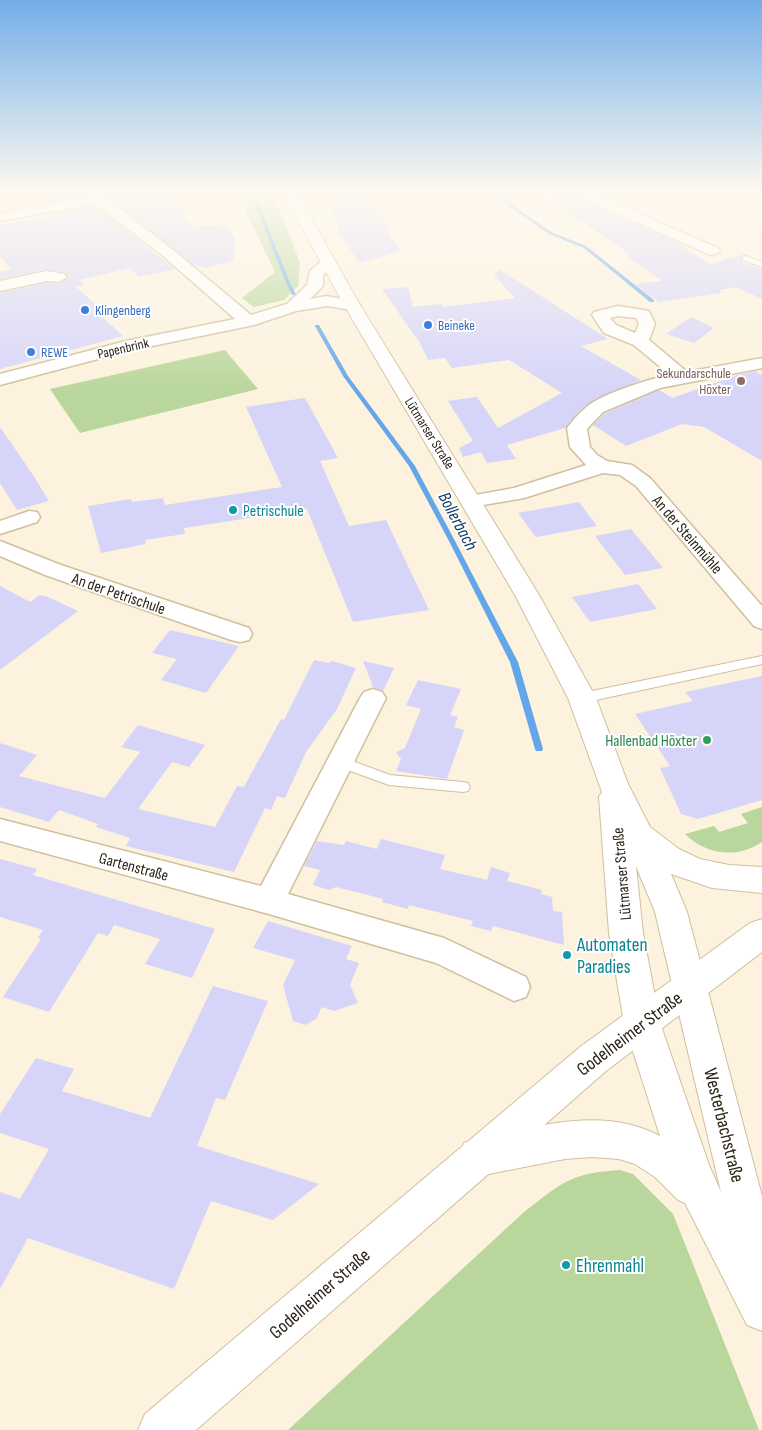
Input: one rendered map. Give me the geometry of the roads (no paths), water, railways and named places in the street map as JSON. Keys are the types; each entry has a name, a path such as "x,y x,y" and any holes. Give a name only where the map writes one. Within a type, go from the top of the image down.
{"main road":[{"name":"Lütmarser Straße","path":"326,260 472,501 582,698 613,784 636,829 671,912 690,986"},
{"name":"Lütmarser Straße","path":"613,784 626,933 642,1023"},
{"path":"636,829 658,851 687,868 725,879 762,880"},
{"name":"Godelheimer Straße","path":"161,1430 593,1059 762,934"},
{"name":"Westerbachstraße","path":"690,986 748,1220 762,1263"},
{"path":"642,1023 677,1135 704,1201 762,1310"},
{"path":"478,1157 594,1137 630,1142 652,1151 676,1167 704,1201"}],"street":[{"path":"176,260 248,321"},
{"name":"Papenbrink","path":"293,307 315,286 316,274 328,263"},
{"path":"0,286 47,276 59,277"},
{"name":"Papenbrink","path":"0,380 126,346 248,321 293,307 327,301 352,305"},
{"name":"Papenbrink","path":"248,321 335,313 352,305"},
{"path":"640,341 683,377"},
{"path":"602,467 587,457 577,444 578,428 596,408 654,383 762,363"},
{"name":"An der Steinmühle","path":"472,501 517,494 602,467 625,469 642,482 762,621"},
{"path":"0,528 29,517"},
{"name":"An der Petrischule","path":"0,548 53,570 240,634"},
{"path":"269,901 373,698"},
{"name":"Gartenstraße","path":"0,830 269,901 444,952 514,987"}],"lane":[{"path":"750,260 762,265"},
{"path":"582,698 762,660"},
{"path":"339,762 389,780 463,787"}],"waterway":[{"name":"Bollerbach","path":"279,260 294,294"},
{"path":"601,260 652,301"},
{"name":"Bollerbach","path":"317,326 346,376 412,466 452,541 514,662 539,749"}],"place":[{"name":"Klingenberg","path":"85,310"},
{"name":"Beineke","path":"428,325"},
{"name":"REWE","path":"31,352"},
{"name":"Sekundarschule Höxter","path":"741,381"},
{"name":"Petrischule","path":"233,510"},
{"name":"Hallenbad Höxter","path":"707,740"},
{"name":"Automaten Paradies","path":"567,955"},
{"name":"Ehrenmahl","path":"566,1265"}]}
